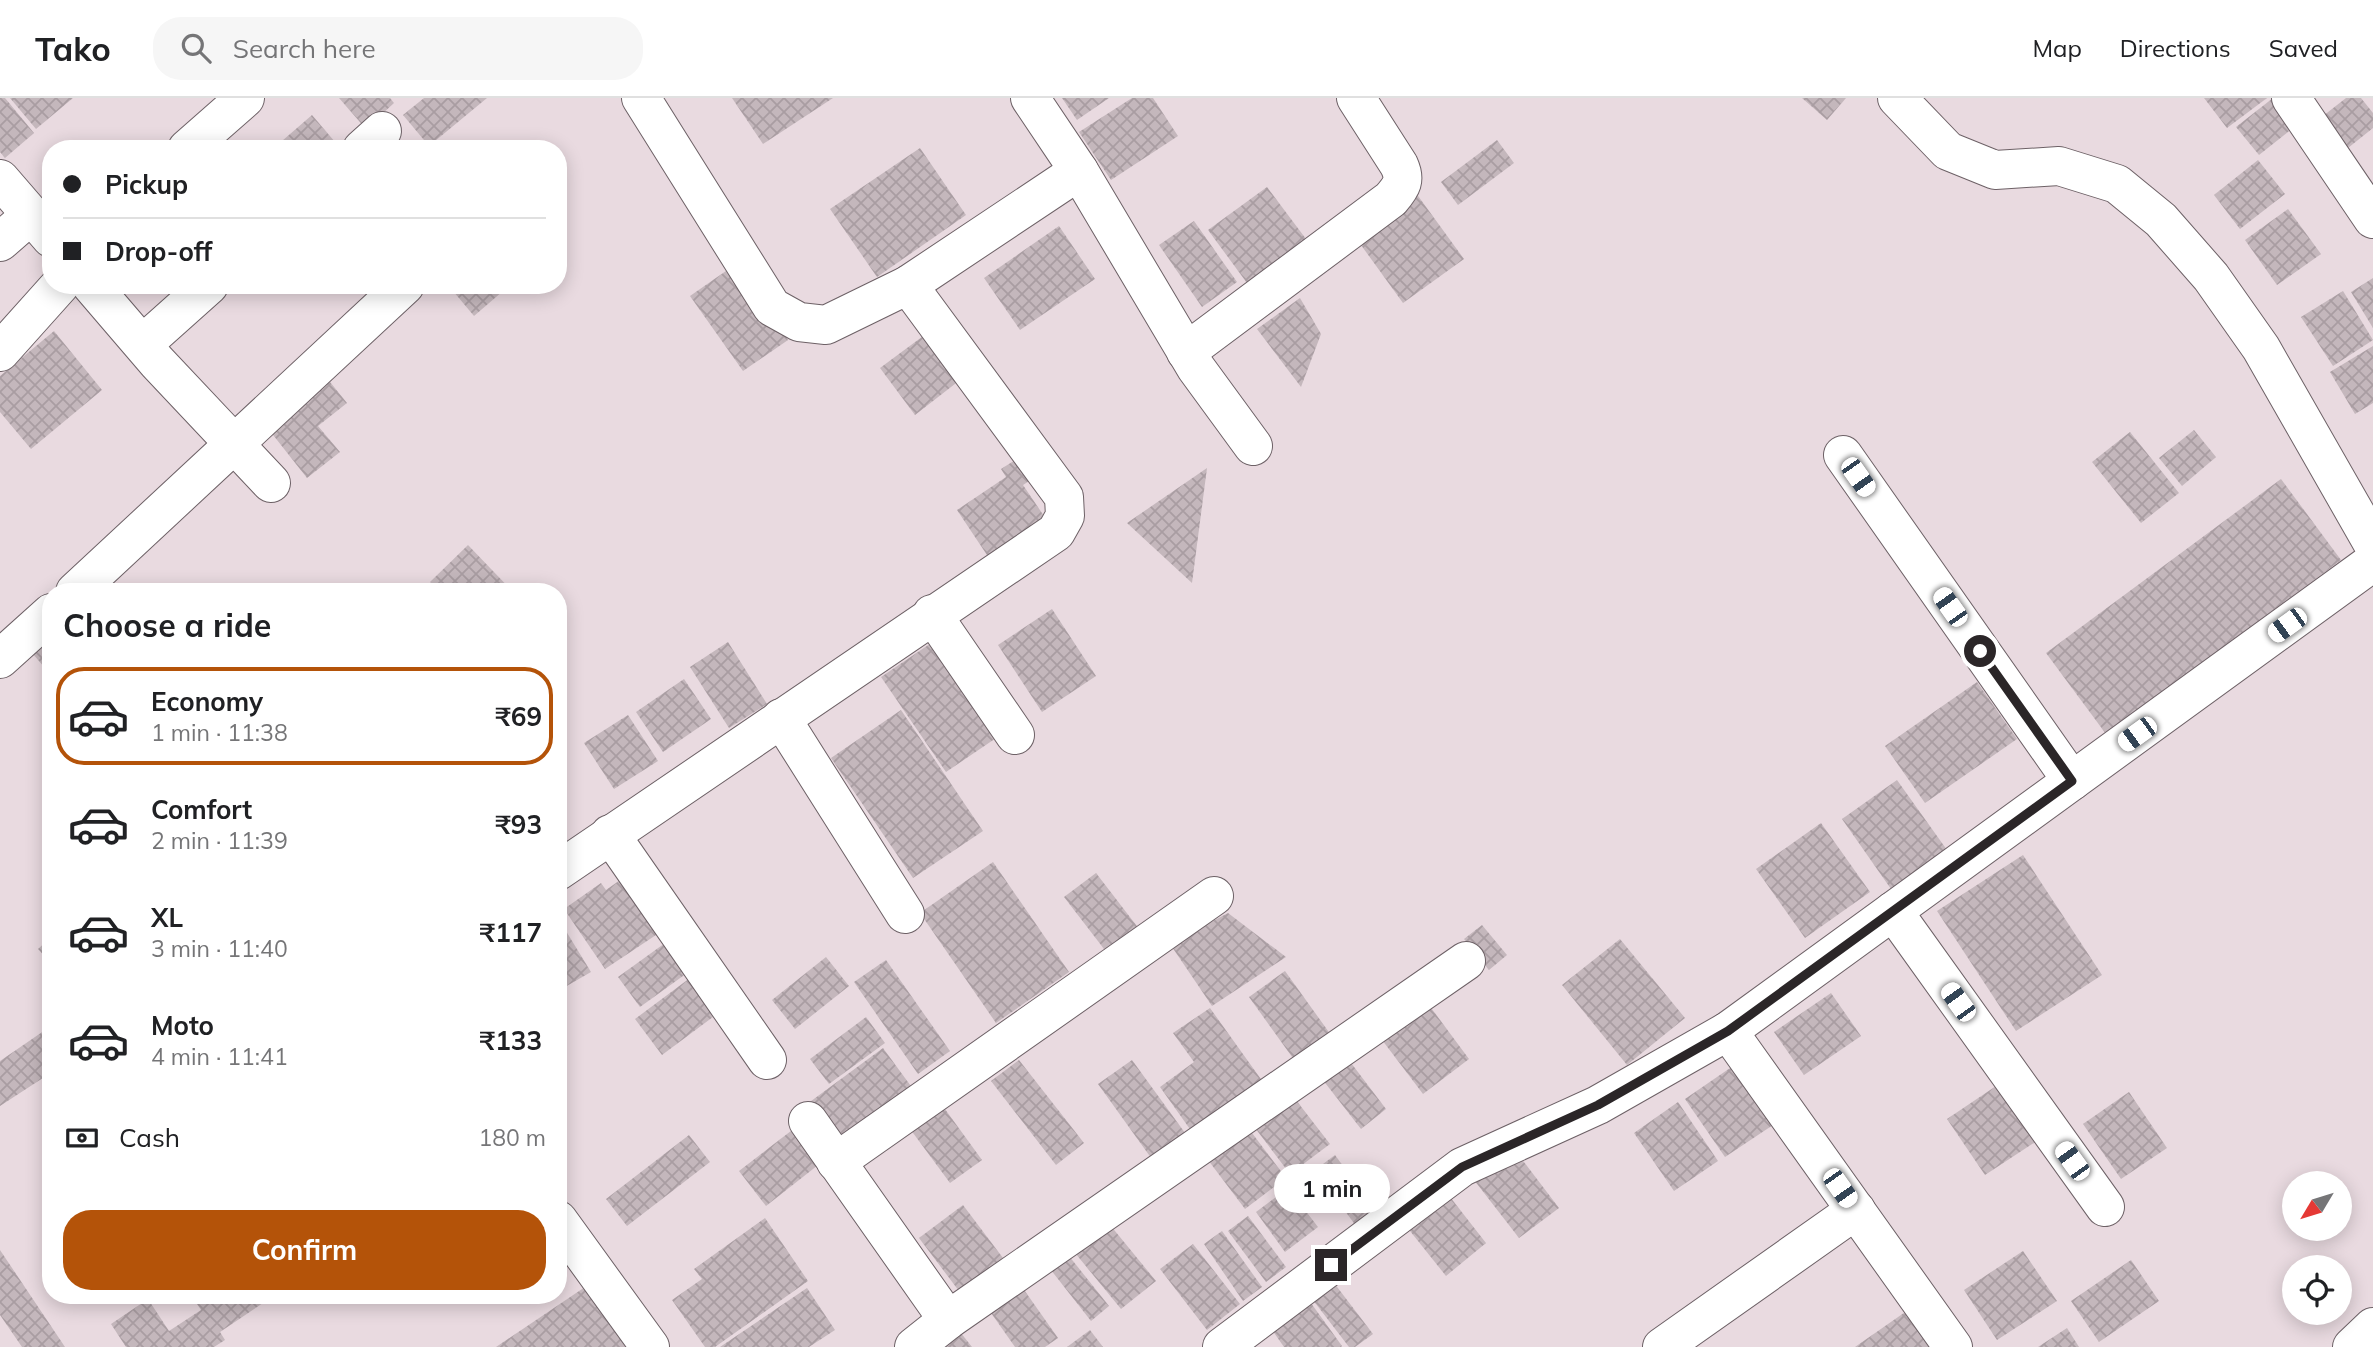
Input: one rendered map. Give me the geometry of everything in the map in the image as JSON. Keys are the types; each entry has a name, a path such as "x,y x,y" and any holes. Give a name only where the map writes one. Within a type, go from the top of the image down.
{"street":[{"path":"197,140 245,98"},
{"path":"641,98 772,307 799,321 826,325 908,285 1079,171"},
{"path":"1030,98 1079,171 1186,352 1253,446"},
{"path":"1186,352 1391,199 1401,188 1404,175 1356,98"},
{"path":"1897,98 1948,151 1995,170 2059,166 2117,184 2161,220 2211,277 2261,348 2373,544"},
{"path":"2291,98 2373,219"},
{"path":"0,179 41,226 0,242"},
{"path":"567,865 1056,531 1065,516 1064,497 908,285"},
{"path":"0,352 52,294"},
{"path":"100,294 271,483"},
{"path":"143,344 199,294"},
{"path":"85,583 236,446 396,294"},
{"path":"1843,456 2072,781"},
{"path":"1222,1347 1462,1167 1598,1105 1728,1031 2373,562"},
{"path":"932,614 1015,735"},
{"path":"0,660 42,622"},
{"path":"781,718 905,914"},
{"path":"610,834 767,1060"},
{"path":"836,1162 1214,895"},
{"path":"1893,911 2105,1207"},
{"path":"914,1347 948,1320 1466,961"},
{"path":"1728,1031 1953,1347"},
{"path":"808,1121 948,1320"},
{"path":"1662,1347 1856,1210"},
{"path":"567,1233 649,1347"},
{"path":"2352,1347 2373,1327"}],"building":[{"path":"0,98 5,98 34,133 5,158 0,152"},
{"path":"10,98 73,98 36,129"},
{"path":"339,98 390,98 394,103 366,129"},
{"path":"424,98 487,98 436,140 424,140 403,115"},
{"path":"732,98 833,98 763,144"},
{"path":"1062,98 1109,98 1077,120"},
{"path":"1132,98 1153,98 1178,136 1111,180 1079,132"},
{"path":"1802,98 1846,98 1827,120"},
{"path":"2204,98 2267,98 2227,128"},
{"path":"2273,98 2298,124 2259,155 2236,127"},
{"path":"2346,98 2361,98 2373,113 2373,128 2348,148 2323,116"},
{"path":"312,115 333,140 283,140"},
{"path":"1497,140 1514,163 1458,205 1441,182"},
{"path":"920,148 966,215 877,277 830,209"},
{"path":"2258,160 2285,194 2240,229 2214,195"},
{"path":"1267,187 1306,239 1247,283 1208,230"},
{"path":"1413,189 1464,259 1403,303 1353,234"},
{"path":"2288,209 2321,254 2277,285 2245,240"},
{"path":"1194,221 1237,282 1202,307 1159,245"},
{"path":"1059,226 1095,279 1020,330 984,278"},
{"path":"736,264 788,340 743,371 690,296"},
{"path":"2373,278 2373,328 2351,292"},
{"path":"2343,291 2373,340 2333,366 2301,317"},
{"path":"456,294 500,294 474,316"},
{"path":"1300,298 1321,334 1301,387 1257,329"},
{"path":"934,328 969,373 915,415 880,368"},
{"path":"54,331 102,390 31,449 0,412 0,376"},
{"path":"2373,346 2373,403 2355,414 2330,372"},
{"path":"326,377 347,403 318,426 340,452 307,478 266,426"},
{"path":"2194,430 2216,457 2182,486 2159,458"},
{"path":"2130,432 2179,493 2141,523 2092,462"},
{"path":"1023,455 1037,476 1023,485 1048,522 991,561 957,510 1006,477 1001,469"},
{"path":"1207,468 1192,583 1127,523"},
{"path":"2281,479 2341,560 2106,734 2046,653"},
{"path":"468,545 504,583 431,583"},
{"path":"1052,609 1096,676 1042,712 998,645"},
{"path":"940,637 1005,732 946,772 881,677"},
{"path":"42,640 42,665 26,646"},
{"path":"728,642 767,704 729,728 690,667"},
{"path":"684,679 711,719 663,752 636,712"},
{"path":"1977,682 2017,739 1925,803 1885,746"},
{"path":"901,710 983,831 913,878 831,758"},
{"path":"628,715 658,761 614,789 584,743"},
{"path":"1897,780 1947,850 1891,889 1842,819"},
{"path":"1821,823 1870,892 1805,938 1756,869"},
{"path":"2023,855 2102,975 2016,1031 1937,911"},
{"path":"993,862 1069,972 996,1023 920,913"},
{"path":"630,873 668,927 605,969 567,913 567,907 601,883 606,890"},
{"path":"1096,873 1143,934 1111,958 1064,897"},
{"path":"1228,913 1286,957 1212,1006 1170,944"},
{"path":"1482,925 1507,955 1489,970 1464,939"},
{"path":"567,933 591,972 567,986"},
{"path":"672,938 694,968 640,1007 618,977"},
{"path":"1620,939 1685,1018 1627,1065 1562,985"},
{"path":"826,957 849,986 795,1029 772,1000"},
{"path":"886,960 950,1051 918,1074 854,982"},
{"path":"1285,971 1336,1042 1300,1068 1249,997"},
{"path":"698,972 725,1008 662,1055 635,1019"},
{"path":"1831,993 1861,1036 1804,1075 1774,1032"},
{"path":"1423,997 1469,1059 1423,1094 1376,1032"},
{"path":"1210,1008 1263,1082 1192,1132 1160,1087 1194,1062 1173,1033"},
{"path":"866,1017 885,1043 829,1084 810,1059"},
{"path":"42,1032 42,1079 0,1106 0,1061"},
{"path":"883,1048 916,1093 837,1153 803,1107"},
{"path":"1345,1055 1386,1109 1361,1129 1319,1075"},
{"path":"1019,1060 1084,1143 1056,1165 991,1081"},
{"path":"1132,1060 1188,1137 1154,1162 1098,1084"},
{"path":"1733,1066 1773,1125 1725,1157 1685,1099"},
{"path":"2008,1078 2046,1135 1985,1175 1947,1119"},
{"path":"1289,1091 1330,1144 1290,1174 1249,1120"},
{"path":"2129,1092 2167,1148 2121,1179 2083,1124"},
{"path":"934,1094 982,1160 950,1183 902,1118"},
{"path":"1678,1102 1718,1161 1674,1191 1634,1133"},
{"path":"800,1124 827,1158 766,1206 739,1171"},
{"path":"1246,1125 1286,1178 1245,1209 1205,1156"},
{"path":"689,1135 710,1162 627,1226 606,1199"},
{"path":"1514,1149 1559,1208 1519,1238 1474,1180"},
{"path":"1335,1155 1376,1211 1356,1226 1315,1170"},
{"path":"1308,1166 1327,1191 1307,1206 1288,1181"},
{"path":"1288,1188 1318,1227 1285,1252 1256,1212"},
{"path":"1443,1188 1486,1243 1446,1276 1402,1221"},
{"path":"963,1205 1006,1262 962,1295 919,1238"},
{"path":"1248,1216 1286,1267 1266,1282 1228,1231"},
{"path":"765,1218 808,1281 715,1347 705,1347 672,1300 702,1279 694,1269"},
{"path":"1106,1220 1156,1281 1121,1309 1071,1248"},
{"path":"1222,1231 1262,1287 1243,1301 1204,1244"},
{"path":"1193,1244 1240,1304 1207,1330 1160,1269"},
{"path":"0,1250 65,1347 22,1347 0,1315"},
{"path":"1065,1251 1109,1306 1091,1321 1047,1265"},
{"path":"2023,1251 2057,1301 1997,1340 1964,1290"},
{"path":"2131,1260 2159,1301 2099,1342 2071,1301"},
{"path":"1328,1275 1373,1334 1355,1347 1349,1347 1306,1291"},
{"path":"585,1287 626,1347 496,1347 560,1304 567,1304 567,1299"},
{"path":"1022,1287 1058,1338 1045,1347 1015,1347 989,1310"},
{"path":"807,1288 835,1330 809,1347 720,1347"},
{"path":"1303,1292 1341,1347 1284,1347 1265,1320"},
{"path":"141,1304 151,1304 169,1331 201,1310 197,1304 262,1304 220,1332 225,1340 214,1347 126,1347 111,1324"},
{"path":"1911,1308 1938,1347 1855,1347"},
{"path":"953,1323 972,1347 941,1347"},
{"path":"2067,1328 2079,1347 2038,1347"},
{"path":"1090,1330 1103,1347 1067,1347"}],"route":[{"path":"1331,1265 1462,1167 1598,1105 1728,1031 2072,781 1980,651"}]}
